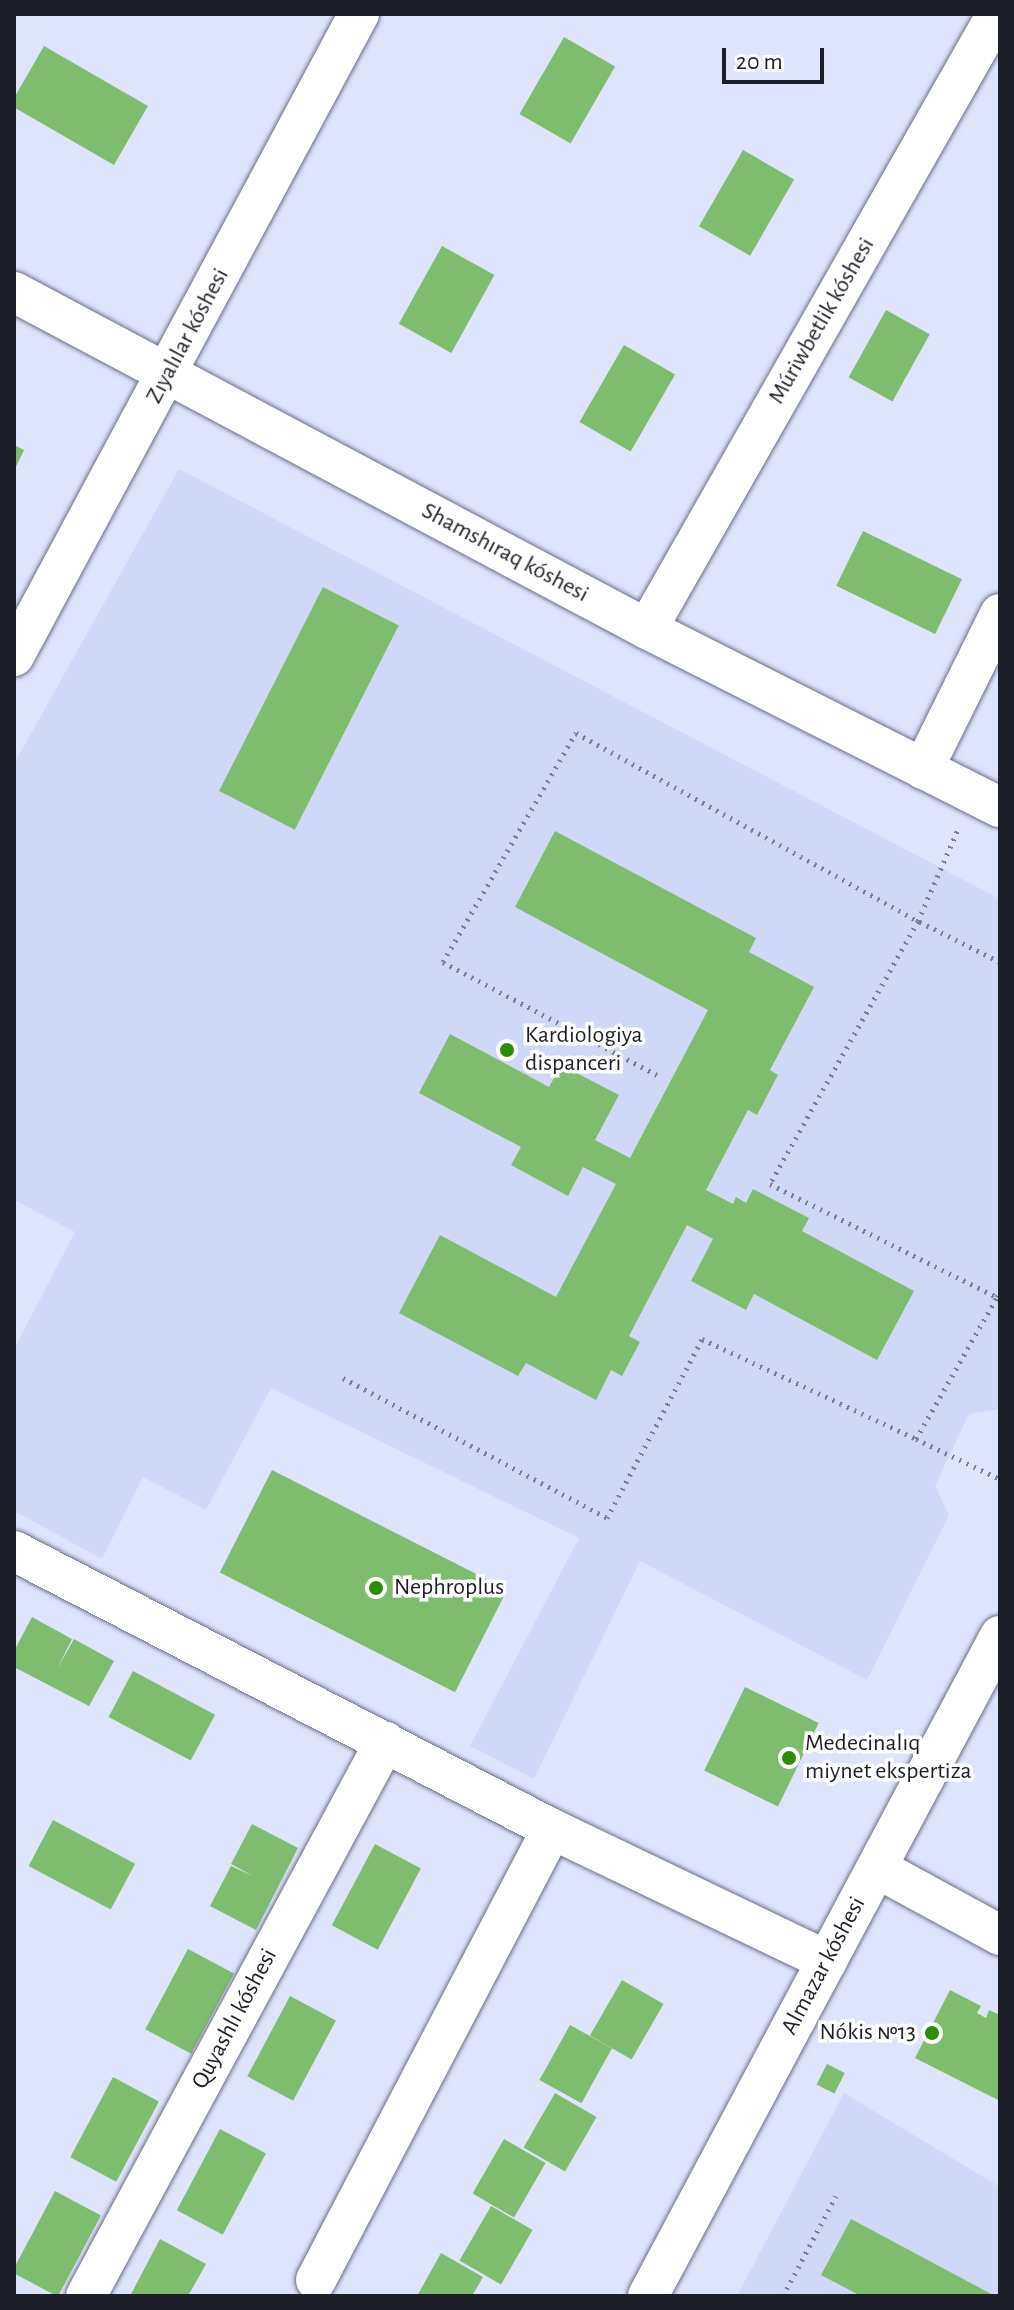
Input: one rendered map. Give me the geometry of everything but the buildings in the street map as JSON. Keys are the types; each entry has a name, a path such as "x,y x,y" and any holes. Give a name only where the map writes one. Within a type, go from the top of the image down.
{"street":[{"name":"Zıyalılar kóshesi","path":"14,656 359,14"},
{"name":"Múriwbetlik kóshesi","path":"647,629 997,14"},
{"name":"Shamshıraq kóshesi","path":"14,292 647,629 987,801"},
{"path":"923,769 1000,614"},
{"path":"14,1551 552,1829 827,1961"},
{"name":"Almazar kóshesi","path":"648,2296 1000,1636"},
{"name":"Quyashlı kóshesi","path":"86,2296 385,1742"},
{"path":"316,2280 552,1829"},
{"path":"877,1868 1000,1935"}],"path":[{"path":"657,1075 443,962 576,733 918,921 1000,962"},
{"path":"916,1439 998,1294 770,1184 987,801"},
{"path":"343,1378 607,1518 702,1339 1000,1479"},
{"path":"783,2296 836,2196"}],"shaded area":[{"name":"Kardiologiya dispanceri","path":"179,469 1000,899 1000,1409 969,1414 935,1486 949,1515 867,1680 640,1561 534,1779 470,1746 579,1538 271,1388 206,1510 143,1477 102,1559 14,1511 14,1349 75,1232 14,1200 14,764"},
{"path":"844,2093 1000,2187 1000,2296 737,2296"}],"place":[{"name":"Kardiologiya dispanceri","path":"507,1050"},
{"name":"Nephroplus","path":"376,1588"},
{"name":"Medecinalıq miynet ekspertiza","path":"789,1758"},
{"name":"Nókis №13","path":"932,2033"}]}
